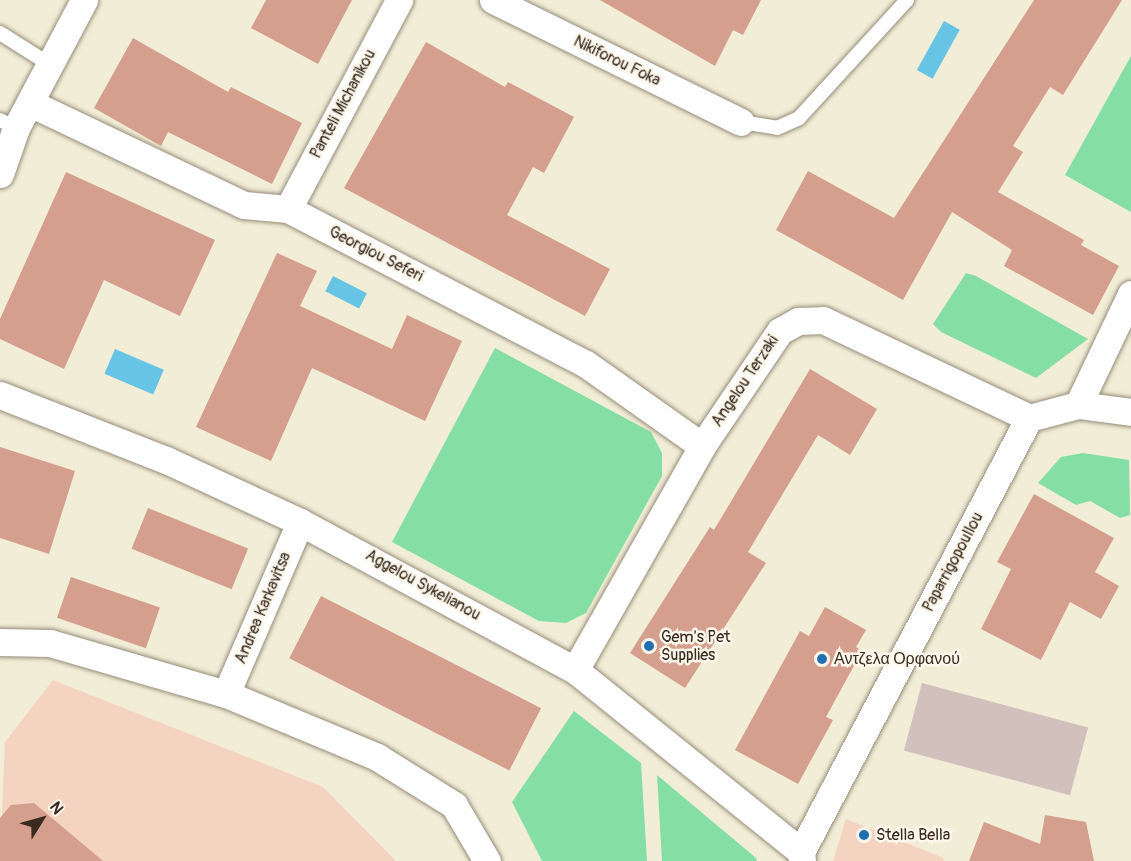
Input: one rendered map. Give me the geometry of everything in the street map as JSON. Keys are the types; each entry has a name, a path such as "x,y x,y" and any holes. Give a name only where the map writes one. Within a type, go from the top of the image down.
{"street":[{"path":"1,167 8,124 30,103 84,0"},
{"name":"Panteli Michanikou","path":"288,209 399,0"},
{"name":"Nikiforou Foka","path":"494,0 741,122"},
{"name":"Georgiou Seferi","path":"30,103 244,205 288,209 586,364 702,446"},
{"path":"1078,405 1131,294"},
{"name":"Angelou Terzaki","path":"575,670 702,446 764,349 780,331 798,321 823,320 844,328 1029,418"},
{"name":"Aggelou Sykelianou","path":"0,394 300,522 575,670 802,856"},
{"path":"1029,418 1078,405 1131,412"},
{"name":"Paparrigopoullou","path":"802,856 1029,418"},
{"name":"Andrea Karkavitsa","path":"226,694 300,522"},
{"path":"0,642 50,643 226,694 377,757 425,784 454,805 487,861"}],"lane":[{"path":"741,122 777,128 799,118 907,0"},
{"path":"0,33 49,64"}],"shaded area":[{"path":"53,680 323,787 396,861 0,861 5,742"},
{"path":"922,683 1088,728 1070,795 904,751"},
{"name":"Stella Bella","path":"846,819 944,858 943,861 833,861"}],"green space":[{"path":"1131,56 1131,212 1065,175"},
{"path":"966,273 976,276 1088,339 1036,378 941,332 933,324"},
{"path":"495,348 651,432 662,453 662,476 586,613 566,623 539,621 392,542"},
{"path":"1083,453 1129,460 1130,515 1120,518 1090,501 1076,505 1038,483 1061,457"},
{"path":"574,711 641,763 647,861 542,861 512,802"},
{"path":"657,775 756,858 757,861 662,861"}],"water":[{"path":"944,21 960,30 933,79 917,70"},
{"path":"333,276 367,293 359,308 325,291"},
{"path":"115,349 164,370 153,395 104,374"}],"building":[{"path":"266,0 352,0 318,64 251,28"},
{"path":"600,0 761,0 743,35 733,30 715,66"},
{"path":"1034,0 1122,0 1063,95 1050,87 1013,146 1023,152 998,192 1084,240 1081,245 1119,266 1093,315 1004,266 1012,250 952,212 903,300 776,230 808,171 894,218"},
{"path":"133,38 228,92 231,87 302,123 272,184 168,132 161,146 94,108"},
{"path":"426,42 505,87 508,82 574,117 544,173 533,167 507,215 610,269 585,316 344,188"},
{"path":"66,172 215,240 180,316 104,280 64,369 0,339 0,319"},
{"path":"277,253 317,271 300,306 392,349 407,315 462,341 425,421 312,368 271,461 196,427"},
{"path":"810,369 877,409 850,455 818,435 748,552 766,563 685,688 630,653 710,527 714,530"},
{"path":"0,447 75,471 49,554 0,538"},
{"path":"1034,494 1114,538 1095,572 1119,586 1101,619 1070,602 1041,660 981,629 1011,569 997,562"},
{"path":"148,508 248,548 232,589 132,549"},
{"path":"71,577 160,608 146,648 57,618"},
{"path":"321,596 541,708 509,771 289,658"},
{"path":"825,607 866,630 856,647 862,651 826,717 833,720 798,784 735,750 800,631 809,636"},
{"path":"34,803 103,861 0,861 0,818 11,805"},
{"path":"1045,815 1086,822 1094,861 969,861 984,822 1040,844"}],"place":[{"name":"Gem's Pet Supplies","path":"649,646"},
{"name":"Αντζελα Ορφανού","path":"822,659"},
{"name":"Stella Bella","path":"864,835"}]}
